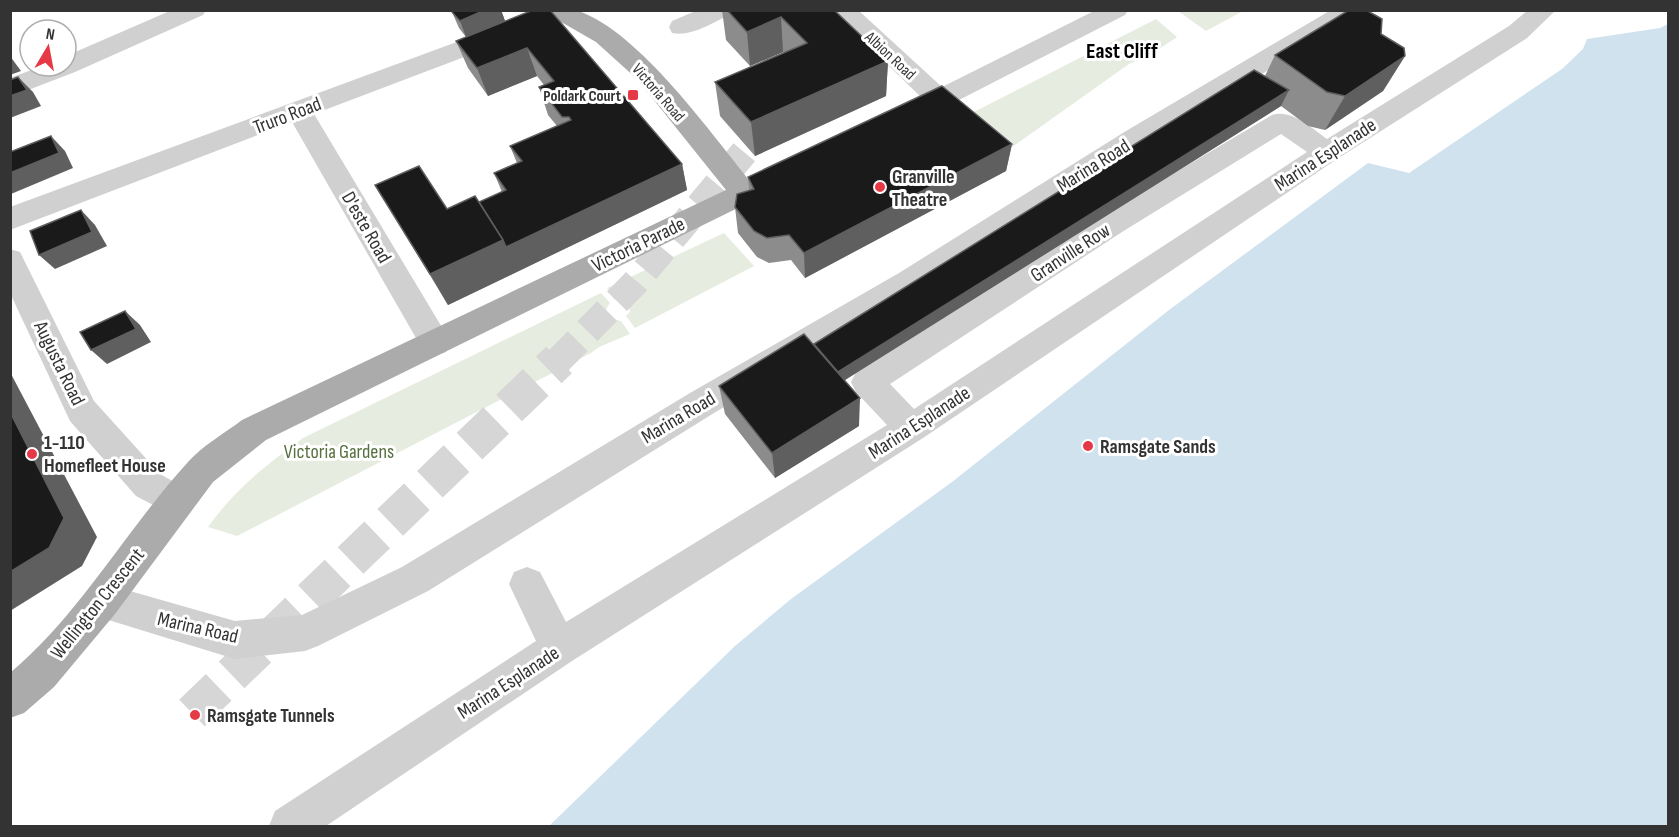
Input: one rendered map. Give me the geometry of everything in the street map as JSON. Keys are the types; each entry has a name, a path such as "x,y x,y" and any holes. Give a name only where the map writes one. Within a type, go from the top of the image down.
{"main road":[{"name":"Victoria Road","path":"549,15 605,36 646,73 754,188"},
{"name":"Victoria Parade","path":"178,502 201,471 254,429 754,188"},
{"name":"Wellington Crescent","path":"10,699 40,673 102,601 178,502"}],"street":[{"path":"78,61 194,10"},
{"path":"681,27 720,10"},
{"name":"Albion Road","path":"843,10 940,100"},
{"path":"888,125 1116,10"},
{"name":"Marina Road","path":"102,601 235,640 305,633 415,579 702,403 910,281 1136,138 1349,10"},
{"name":"Marina Esplanade","path":"290,826 559,648 911,428 1327,152 1518,32 1544,10"},
{"name":"Truro Road","path":"10,219 549,15"},
{"path":"10,88 35,78"},
{"name":"D'este Road","path":"299,111 435,343"},
{"name":"Granville Row","path":"911,428 867,382 1112,224 1281,121 1327,152"},
{"name":"Augusta Road","path":"10,260 82,411 148,486 178,502"},
{"path":"526,584 559,648"}],"green space":[{"path":"1178,11 1243,11 1206,31"},
{"path":"1156,19 1177,37 1156,51 1129,64 1008,150 970,114"},
{"path":"724,233 754,266 635,328 626,316 630,312 628,301 614,299 607,288"},
{"name":"Victoria Gardens","path":"601,293 610,303 606,311 608,316 621,321 630,334 599,347 237,536 208,527 252,478 303,438"}],"water":[{"path":"1668,24 1668,826 549,826 735,646 791,599 952,482 1169,310 1368,163 1409,173 1562,69 1583,49 1587,39 1660,28"}],"building":[{"path":"455,10 485,10 460,21 452,12"},
{"path":"533,10 550,10 682,164 506,247 479,202 506,190 494,173 522,161 510,146 571,120 569,117 562,117 539,87 554,81 527,48 477,68 456,41"},
{"path":"727,10 834,10 888,61 751,122 715,82 807,43 781,17 747,32"},
{"path":"1349,10 1366,10 1382,19 1381,34 1404,48 1405,56 1345,96 1327,92 1275,55"},
{"path":"1254,70 1289,90 838,372 814,344"},
{"path":"18,77 27,90 10,96 10,80"},
{"name":"Granville Theatre","path":"942,86 1012,144 804,253 789,235 767,238 754,231 735,207 737,194 754,189 748,177"},
{"path":"51,136 59,153 10,173 10,152"},
{"path":"419,166 447,209 475,196 503,240 430,274 375,185"},
{"path":"81,210 92,232 39,255 30,231"},
{"path":"125,311 136,329 91,350 80,332"},
{"path":"804,334 860,398 772,453 719,386"},
{"path":"10,412 64,518 49,548 10,572"}],"tunnel":[{"path":"559,360 634,284 777,113"},
{"path":"192,713 559,360"}],"place":[{"name":"Poldark Court","path":"633,95"},
{"name":"Granville Theatre","path":"880,187"},
{"name":"Ramsgate Sands","path":"1088,446"},
{"name":"1-110 Homefleet House","path":"32,454"},
{"name":"Ramsgate Tunnels","path":"195,715"}],"district":[{"name":"East Cliff","path":"1122,50"}]}
